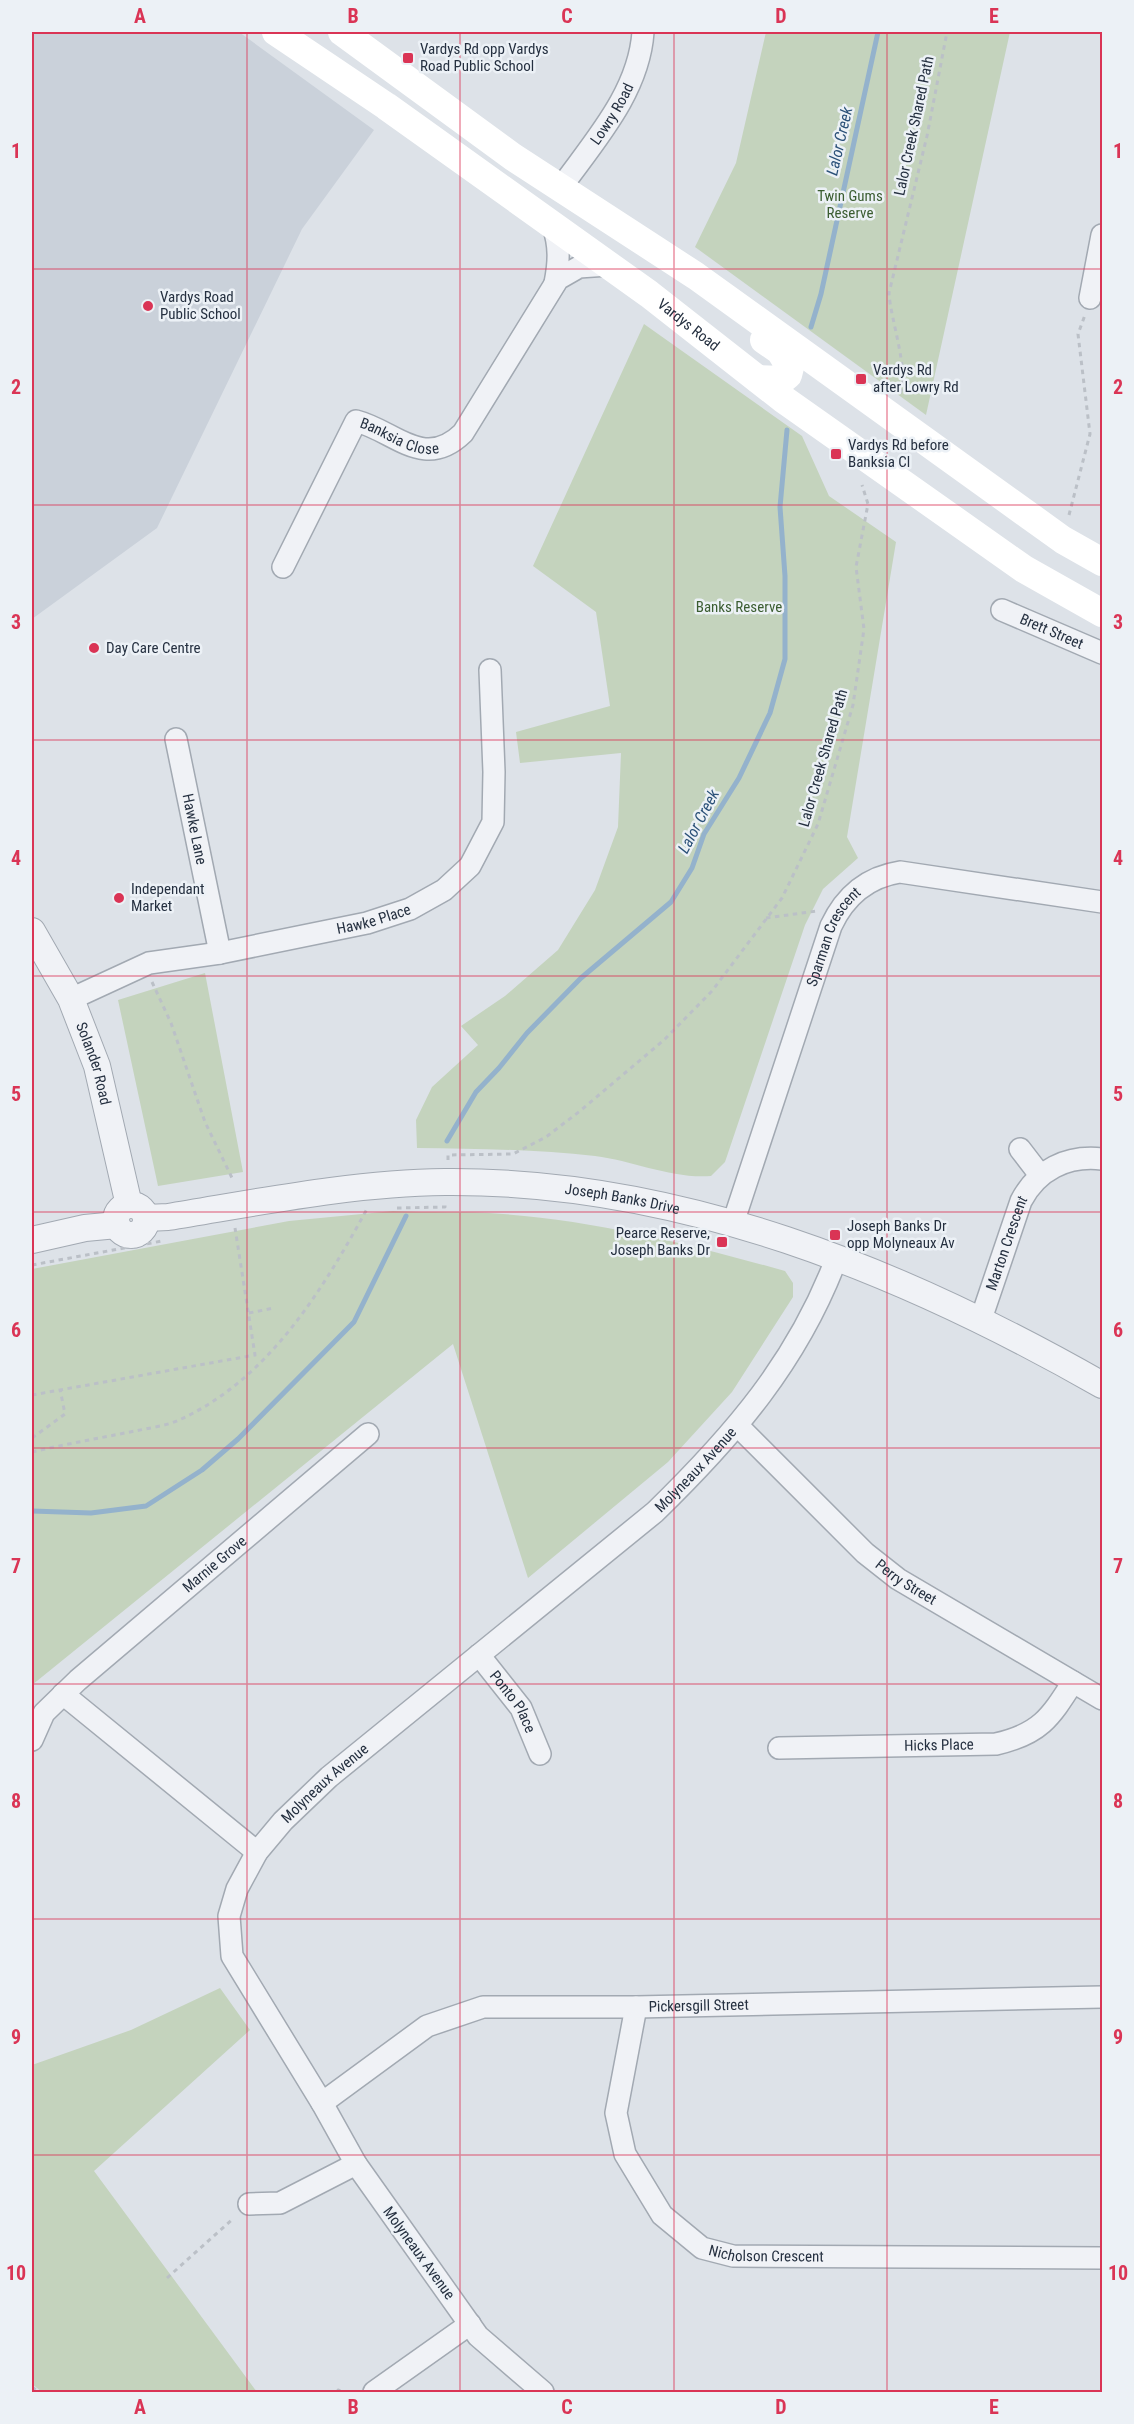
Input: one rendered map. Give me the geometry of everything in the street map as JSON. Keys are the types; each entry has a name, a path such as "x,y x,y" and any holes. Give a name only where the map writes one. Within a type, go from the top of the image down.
{"main road":[{"name":"Vardys Road","path":"276,32 386,106 608,264 758,379 1024,569 1102,613"},
{"path":"342,32 513,157 562,186 696,276 1063,540 1102,562"},
{"path":"696,276 709,300 780,351 787,360 790,367 788,375 782,380 758,379"}],"street":[{"name":"Lowry Road","path":"562,186 627,90 641,56 643,32"},
{"name":"Banksia Close","path":"553,226 558,242 559,263 555,283"},
{"path":"1090,298 1102,235"},
{"name":"Banksia Close","path":"283,567 356,421 368,424 418,448 434,450 452,444 463,433 555,283 571,270 608,264"},
{"name":"Brett Street","path":"1002,609 1102,653"},
{"name":"Hawke Place","path":"71,999 149,963 220,952 367,923 410,909 444,890 470,866 492,822 494,772 490,670"},
{"name":"Hawke Lane","path":"176,739 220,952"},
{"name":"Sparman Crescent","path":"733,1223 831,926 839,908 869,882 883,874 900,872 1102,902"},
{"name":"Solander Road","path":"32,931 71,999 97,1066 131,1216"},
{"path":"1020,1149 1040,1175 1078,1160 1102,1159"},
{"name":"Marton Crescent","path":"981,1319 1021,1201 1029,1184 1040,1175"},
{"name":"Joseph Banks Drive","path":"32,1240 131,1216 168,1217 356,1187 446,1182 538,1185 582,1190 627,1197 733,1223 837,1257 890,1277 981,1319 1102,1385"},
{"name":"Molyneaux Avenue","path":"543,2392 486,2343 470,2324 356,2164 322,2103 232,1956 229,1916 237,1889 257,1852 283,1821 328,1777 655,1512 738,1426 773,1380 810,1322 837,1257"},
{"name":"Perry Street","path":"738,1426 865,1553 898,1579 1102,1699"},
{"name":"Marnie Grove","path":"32,1740 44,1713 63,1694 368,1434"},
{"name":"Ponto Place","path":"479,1655 521,1708 540,1754"},
{"name":"Hicks Place","path":"779,1748 996,1744 1018,1739 1050,1718 1073,1682"},
{"path":"63,1694 257,1852"},
{"name":"Pickersgill Street","path":"322,2103 426,2026 483,2007 636,2007 1102,1997"},
{"name":"Nicholson Crescent","path":"636,2007 616,2113 626,2154 663,2215 702,2248 733,2256 1102,2258"},
{"path":"249,2204 280,2203 356,2164"},
{"path":"374,2392 470,2324"}],"path":[{"name":"Lalor Creek Shared Path","path":"895,399 902,390 903,376 890,315 888,293 927,136 947,32"},
{"path":"1069,515 1090,434 1078,334 1090,298"},
{"name":"Lalor Creek Shared Path","path":"448,1155 513,1154 546,1137 572,1118 664,1040 712,991 782,898 818,824 853,705 864,629 856,567 868,504 860,476"},
{"path":"766,918 839,908"},
{"path":"149,963 152,981 171,1023 205,1122 233,1180"},
{"path":"390,1208 445,1207"},
{"path":"32,1452 178,1421 237,1385 266,1360 341,1255 368,1209 357,1210"},
{"path":"225,1229 243,1226"},
{"path":"32,1395 255,1355 235,1228"},
{"path":"32,1265 165,1240"},
{"path":"249,1313 274,1308"},
{"path":"32,1438 65,1414 60,1389"},
{"path":"167,2278 249,2204"},
{"path":"32,2387 39,2392"},
{"path":"338,2392 338,2390 343,2392"}],"shaded area":[{"name":"Vardys Road Public School","path":"32,32 239,32 374,130 302,229 157,528 32,619"}],"green space":[{"name":"Twin Gums Reserve","path":"766,32 1010,32 926,415 695,247 736,163"},
{"name":"Banks Reserve","path":"644,324 802,436 829,496 896,542 847,837 858,858 823,889 805,925 725,1162 711,1176 682,1175 595,1156 506,1150 417,1148 416,1120 432,1087 478,1045 461,1026 505,996 558,950 595,890 618,827 621,753 520,763 516,732 610,706 596,612 533,566"},
{"path":"205,973 243,1172 158,1186 118,1000"},
{"path":"393,1211 489,1213 539,1217 645,1235 785,1271 793,1283 793,1297 732,1392 668,1462 528,1578 453,1344 32,1685 32,1269 289,1221"},
{"path":"220,1988 250,2030 94,2171 257,2392 42,2392 32,2384 32,2065 131,2030"}],"waterway":[{"name":"Lalor Creek","path":"811,327 821,294 878,32"},
{"name":"Lalor Creek","path":"447,1141 476,1092 527,1033 581,978 671,902 692,868 704,834 739,778 770,713 785,659 785,576 780,507 787,430"},
{"path":"32,1511 91,1513 146,1506 202,1470 238,1439 354,1322 406,1216"}],"place":[{"name":"Vardys Rd opp Vardys Road Public School","path":"408,58"},
{"name":"Vardys Road Public School","path":"148,306"},
{"name":"Vardys Rd after Lowry Rd","path":"861,379"},
{"name":"Vardys Rd before Banksia Cl","path":"836,454"},
{"name":"Day Care Centre","path":"94,648"},
{"name":"Independant Market","path":"119,898"},
{"name":"Joseph Banks Dr opp Molyneaux Av","path":"835,1235"},
{"name":"Pearce Reserve, Joseph Banks Dr","path":"722,1242"}]}
